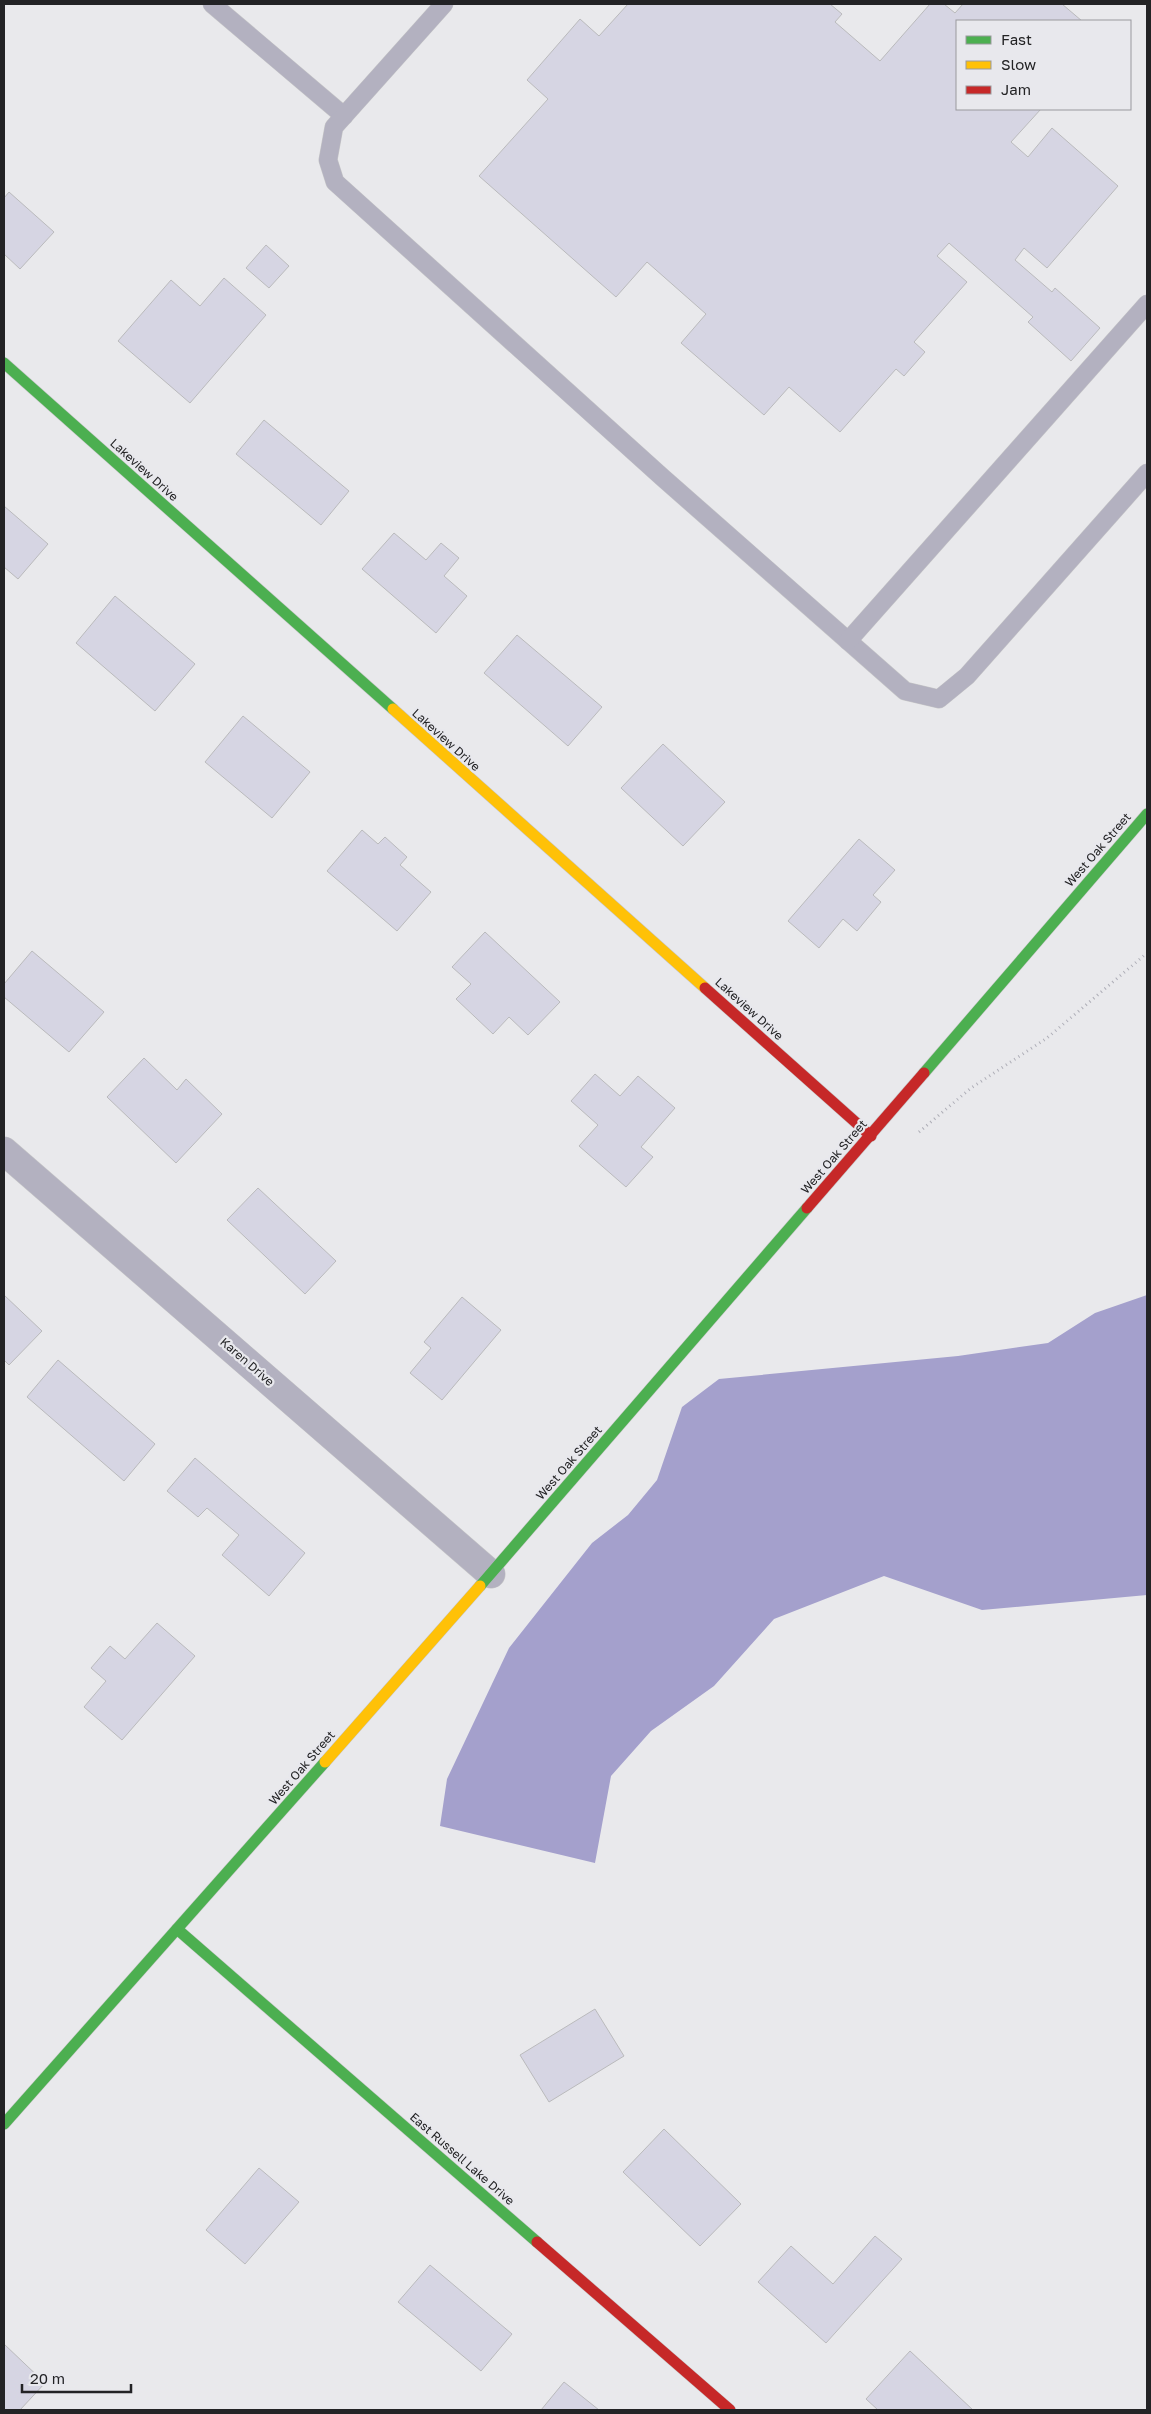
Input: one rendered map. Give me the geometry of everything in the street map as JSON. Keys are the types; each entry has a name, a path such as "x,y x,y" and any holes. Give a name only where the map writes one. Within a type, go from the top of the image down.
{"street":[{"name":"Lakeview Drive","path":"4,364 871,1136"},
{"name":"West Oak Street","path":"4,2124 491,1574 1147,814"},
{"name":"Karen Drive","path":"4,1151 491,1574"},
{"name":"East Russell Lake Drive","path":"177,1929 730,2410"}],"lane":[{"path":"212,4 344,116"},
{"path":"444,4 334,127 328,160 335,182 905,691 939,698 967,676 1147,473"},
{"path":"848,641 1147,304"}],"path":[{"path":"912,1137 971,1088 1048,1038 1147,953"}],"shaded area":[{"path":"1147,1295 1147,1595 982,1610 884,1576 774,1619 714,1686 651,1731 611,1776 595,1863 440,1826 447,1779 509,1648 592,1543 628,1515 657,1480 682,1407 719,1379 958,1356 1048,1343 1095,1313"}],"building":[{"path":"628,4 830,4 842,14 835,22 880,61 930,4 944,4 955,13 963,4 1062,4 1081,20 956,20 956,110 1040,110 1011,142 1028,157 1052,128 1118,186 1047,268 1024,248 1015,260 1052,292 1055,288 1100,328 1071,361 1028,322 1033,317 949,243 937,256 967,282 914,342 925,352 904,376 896,369 840,432 789,387 764,415 681,343 706,314 647,262 616,297 479,176 548,99 527,80 580,19 599,36"},
{"path":"9,192 54,232 20,269 4,254 4,198"},
{"path":"266,245 289,266 269,288 246,268"},
{"path":"224,278 266,315 190,403 118,341 171,280 200,306"},
{"path":"264,420 349,491 321,525 236,454"},
{"path":"4,506 48,544 18,579 4,567"},
{"path":"394,533 426,560 441,543 459,558 444,576 467,596 436,633 362,569"},
{"path":"115,596 195,664 155,711 76,643"},
{"path":"517,635 602,707 568,746 484,673"},
{"path":"243,716 310,772 272,818 205,762"},
{"path":"663,744 725,802 683,846 621,788"},
{"path":"362,830 378,844 385,837 407,857 400,865 431,892 397,931 327,871"},
{"path":"859,839 895,870 873,895 881,902 857,931 843,919 819,948 788,921"},
{"path":"485,932 560,1002 528,1035 509,1017 493,1034 456,999 471,984 452,967"},
{"path":"32,951 104,1012 69,1052 4,997 4,984"},
{"path":"144,1058 177,1090 186,1079 222,1114 176,1163 107,1097"},
{"path":"595,1074 620,1096 638,1076 675,1108 641,1147 653,1157 626,1187 579,1146 598,1125 571,1101"},
{"path":"258,1188 336,1261 305,1294 227,1220"},
{"path":"4,1295 42,1331 9,1365 4,1360"},
{"path":"462,1297 501,1330 442,1400 410,1373 431,1348 424,1342"},
{"path":"58,1360 155,1444 124,1481 27,1397"},
{"path":"195,1458 305,1553 269,1596 222,1555 239,1535 207,1508 198,1517 167,1491"},
{"path":"157,1623 195,1656 122,1740 84,1707 106,1681 91,1668 110,1646 125,1659"},
{"path":"595,2009 624,2056 549,2102 520,2055"},
{"path":"664,2129 741,2204 700,2246 623,2172"},
{"path":"259,2168 299,2202 245,2264 206,2230"},
{"path":"875,2236 902,2259 826,2343 758,2282 791,2246 833,2284"},
{"path":"430,2265 512,2334 481,2371 398,2302"},
{"path":"4,2344 45,2383 20,2410 4,2410"},
{"path":"910,2351 973,2410 878,2410 866,2399"},
{"path":"564,2382 599,2410 541,2410"}],"traffic: fast":[{"path":"4,363 393,709"},
{"path":"924,1073 1147,814"},
{"path":"480,1586 807,1208"},
{"path":"4,2124 325,1762"},
{"path":"177,1929 537,2242"}],"traffic: slow":[{"path":"393,709 705,988"},
{"path":"325,1762 480,1586"}],"traffic: jam":[{"path":"705,988 871,1136"},
{"path":"807,1208 924,1073"},
{"path":"537,2242 730,2410"}]}
